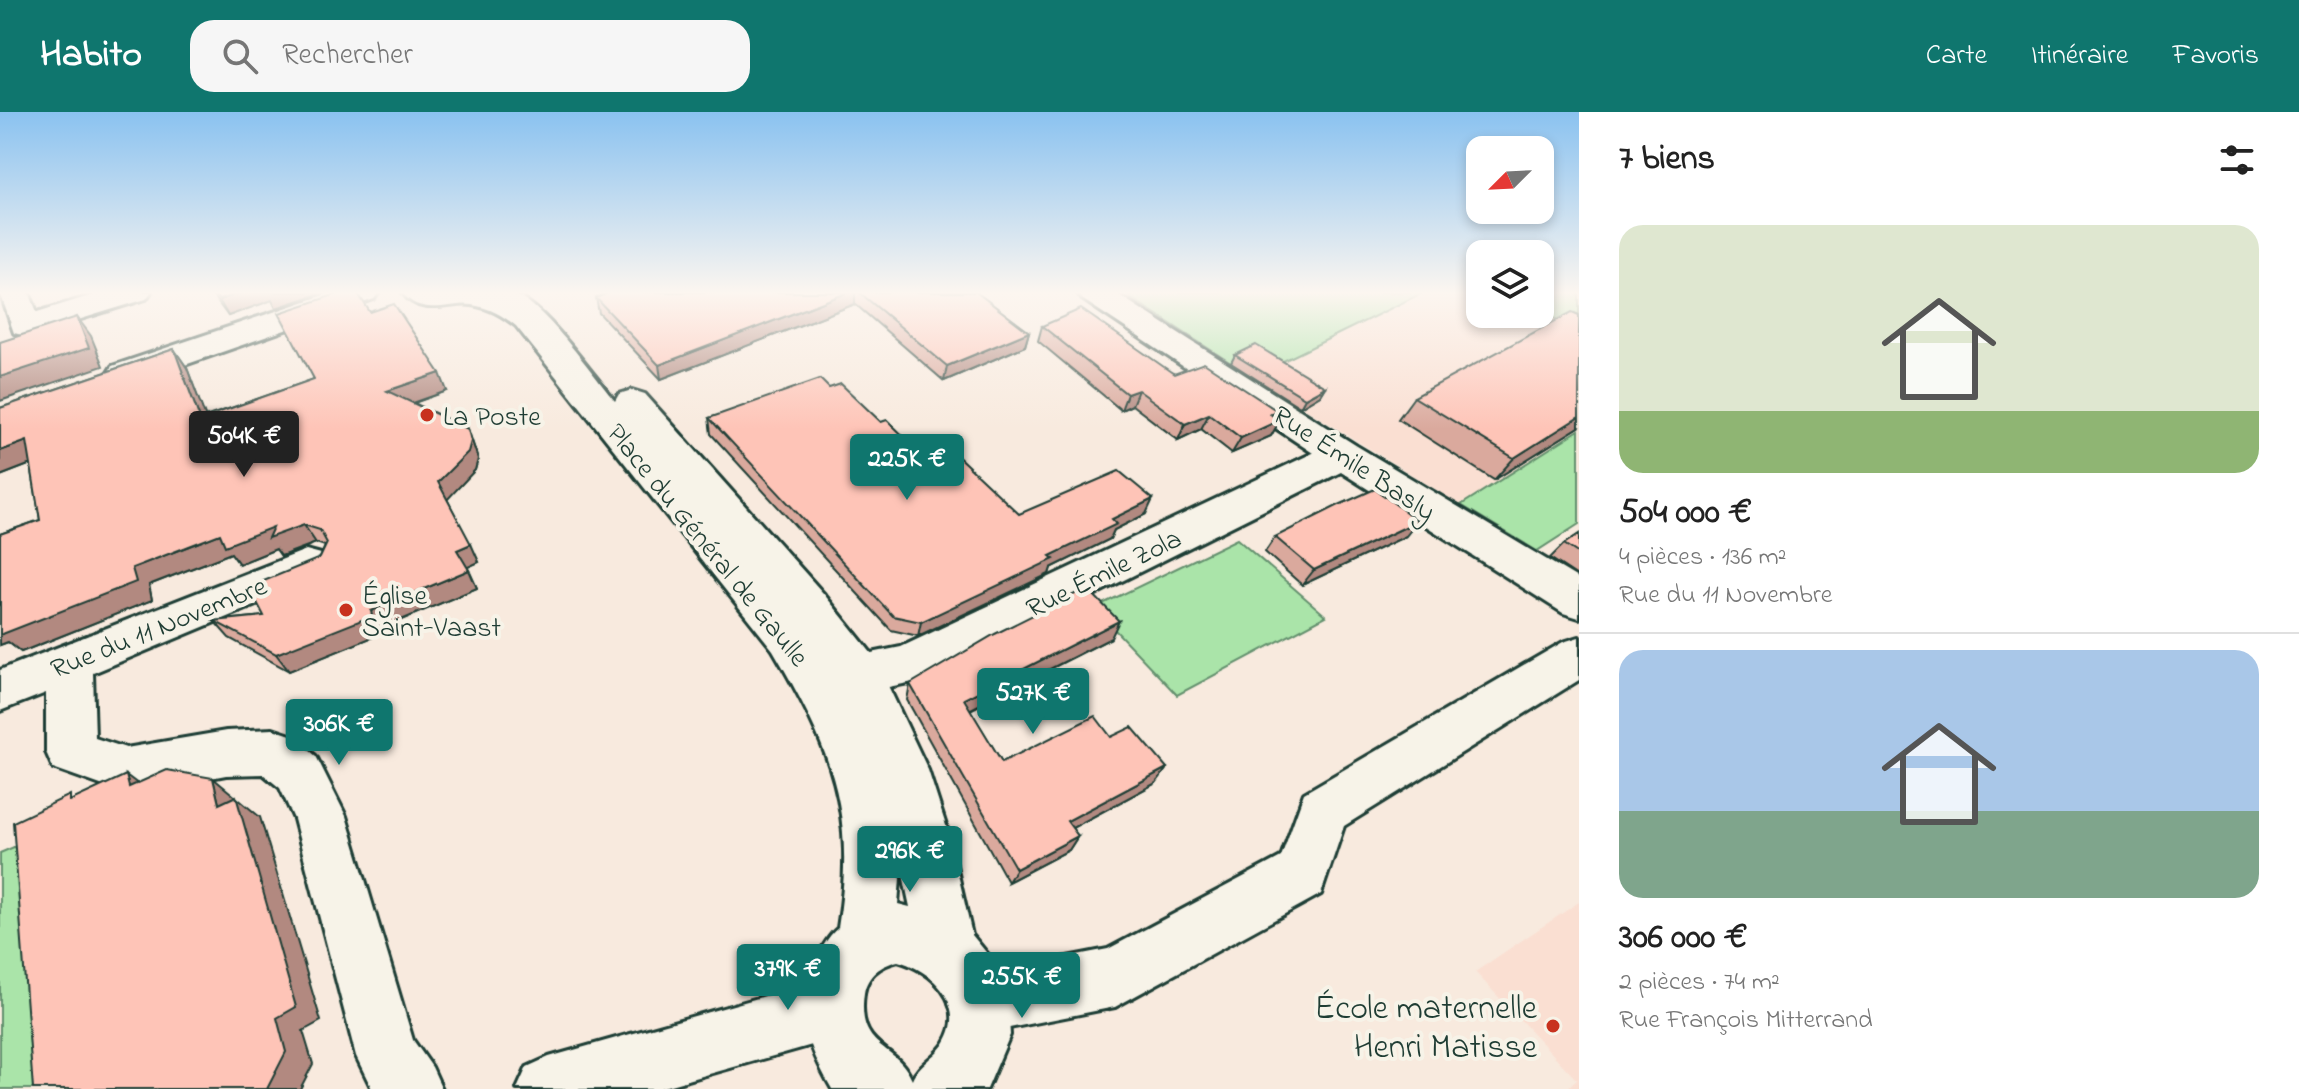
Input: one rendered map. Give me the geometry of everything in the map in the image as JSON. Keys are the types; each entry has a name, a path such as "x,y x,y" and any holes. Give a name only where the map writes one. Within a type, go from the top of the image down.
{"street":[{"path":"91,385 230,338"},
{"name":"Place du Général de Gaulle","path":"543,338 789,637 825,693 861,779 874,857 865,943"},
{"name":"Place du Général de Gaulle","path":"577,338 807,605 859,673 903,770 922,835 947,950"},
{"name":"Rue Émile Basly","path":"1163,338 1343,455 1579,601"},
{"name":"Rue Émile Zola","path":"859,673 907,666 1343,455"},
{"name":"Rue du 11 Novembre","path":"0,691 315,562"},
{"path":"979,1004 1115,977 1302,875 1323,810 1579,656"},
{"path":"69,663 71,752 126,771 226,753 273,751 298,772 320,816 387,1056 410,1089"},
{"path":"875,1086 849,1063 836,1038 830,1013 834,984 846,960 865,943 891,934 920,936 947,950 967,974 979,1004 980,1036 968,1065 944,1088"},
{"path":"549,1089 790,1019 830,1013"}],"shaded area":[{"path":"1331,338 1579,338 1579,430 1461,505 1231,363 1252,353 1273,366"},
{"name":"École maternelle Henri Matisse","path":"1579,902 1579,1089 1566,1089 1577,1080 1475,972"}],"green space":[{"path":"1192,338 1331,338 1273,366 1252,353 1231,363"},
{"path":"1579,430 1579,524 1537,551 1461,505"},
{"path":"1237,539 1326,616 1177,695 1094,608"},
{"path":"37,837 53,1089 0,1089 0,853"}],"building":[{"path":"14,338 85,338 89,348 0,377 0,342"},
{"path":"292,338 416,338 440,373 387,391 468,429 471,441 468,452 438,482 471,544 457,550 469,570 371,611 372,616 276,654 214,621 264,616 249,587 320,558 327,543 320,530 304,525 268,538 273,527 225,546 220,534 132,568 136,582 0,635 0,534 40,520 27,441 0,451 0,408 174,349 200,419 314,379"},
{"path":"633,338 730,338 659,365"},
{"path":"913,338 1016,338 947,366"},
{"path":"1056,338 1122,338 1174,374 1204,363 1276,410 1270,414 1280,420 1241,438 1209,414 1185,424 1138,390 1127,394"},
{"path":"1524,338 1579,338 1579,417 1514,458 1414,397"},
{"path":"1256,345 1325,387 1305,398 1235,355"},
{"path":"820,379 829,388 841,384 881,422 887,420 927,459 951,450 1019,514 1119,471 1153,499 1112,519 1117,524 1050,556 1054,559 921,622 893,616 709,418"},
{"path":"1375,489 1418,521 1314,570 1275,537 1339,505"},
{"path":"1579,534 1579,554 1564,544"},
{"path":"1087,588 1119,621 964,699 1002,762 1095,716 1111,737 1132,727 1167,768 1067,821 1078,836 1016,869 910,684 995,634"},
{"path":"167,770 213,778 219,804 236,796 296,1007 277,1018 286,1052 267,1089 33,1089 13,822 70,795 70,801 126,775 129,787"}],"place":[{"name":"La Poste","path":"427,415"},
{"name":"Église Saint-Vaast","path":"346,610"},
{"name":"École maternelle Henri Matisse","path":"1553,1026"}]}
